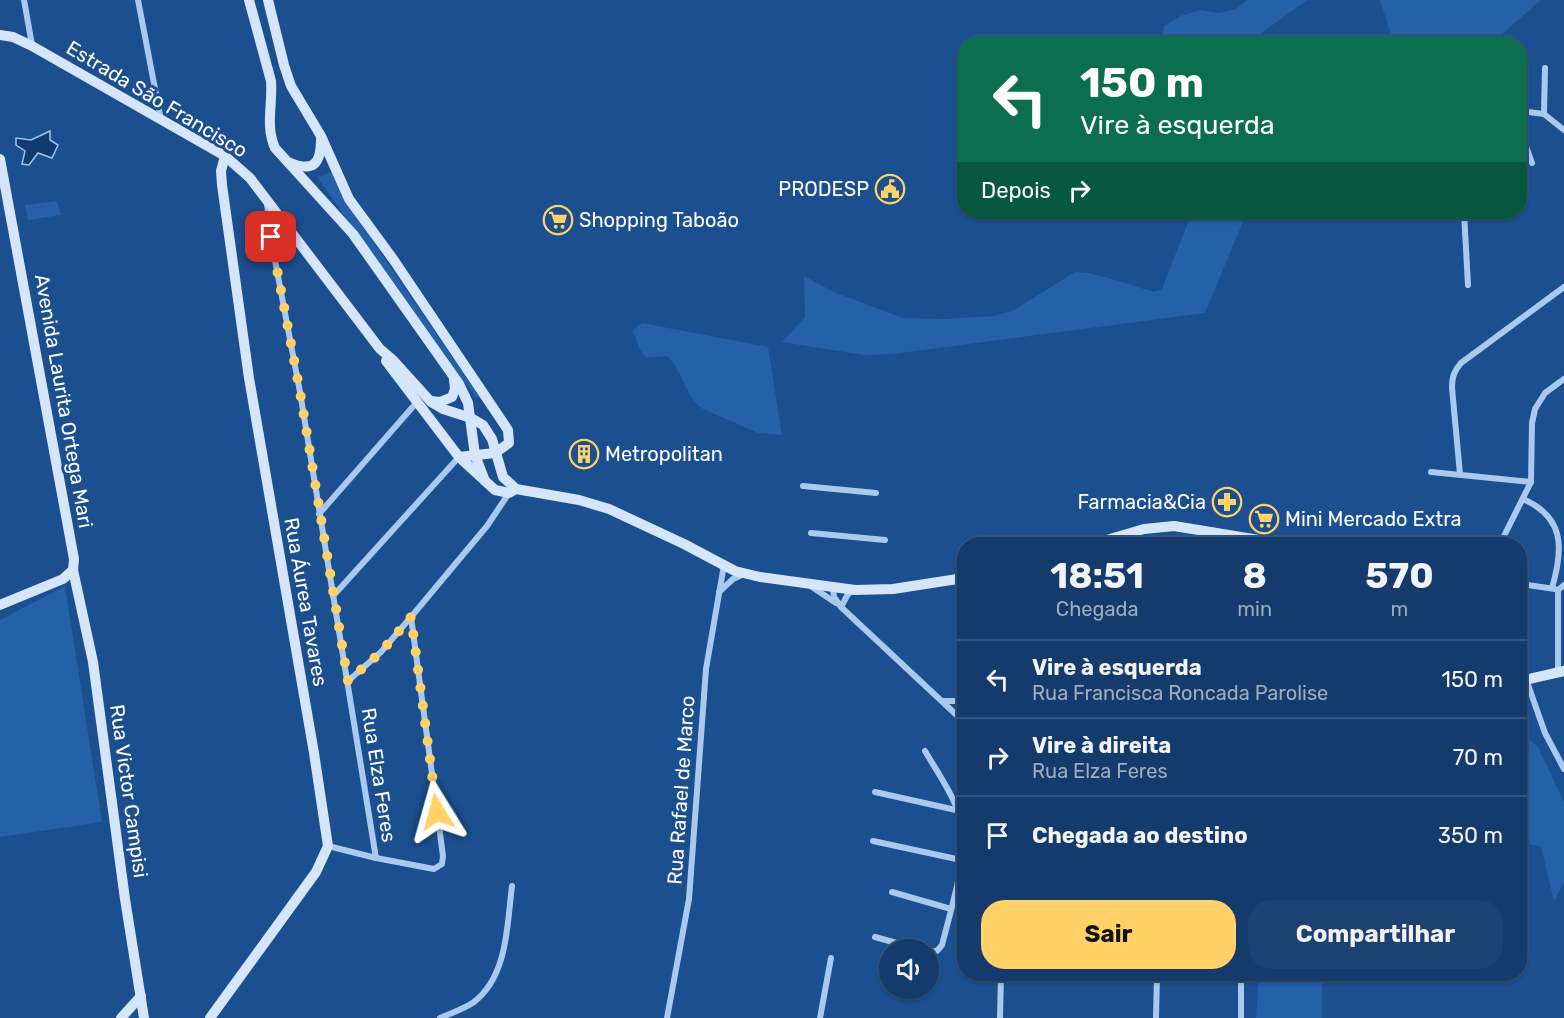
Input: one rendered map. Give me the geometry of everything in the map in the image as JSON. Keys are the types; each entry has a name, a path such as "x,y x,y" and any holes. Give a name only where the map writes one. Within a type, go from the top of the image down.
{"main road":[{"path":"249,0 271,81 270,136 275,148 353,234 465,394 471,418 474,455 485,481"},
{"path":"268,0 291,86 321,136 349,199 393,259 504,423 510,439 509,443 495,453 459,457"},
{"name":"Estrada São Francisco","path":"0,27 13,37 225,156 244,172 380,349 431,402 443,409 471,418 489,432 499,469 511,488"},
{"name":"Estrada São Francisco","path":"0,34 13,37"},
{"path":"287,162 298,166 313,166 320,157 321,136"},
{"name":"Rua Áurea Tavares","path":"225,156 221,171 222,185 249,378 328,846"},
{"name":"Avenida Laurita Ortega Mari","path":"0,159 73,552 73,570"},
{"name":"Estrada São Francisco","path":"380,349 384,359 459,457 495,490 511,488 579,500 609,509 684,543 735,571 855,590 893,589 957,579"},
{"path":"417,402 423,399 440,402 452,397 455,389 453,376"},
{"path":"1117,537 1144,529 1174,525 1243,537"},
{"path":"0,605 63,579 73,570"},
{"name":"Rua Victor Campisi","path":"73,570 93,662 125,899 144,1018"},
{"path":"1527,679 1561,672"},
{"path":"210,1018 316,872 328,846"},
{"path":"122,1018 141,996"}],"street":[{"path":"24,0 32,46"},
{"path":"138,0 161,120"},
{"path":"1544,114 1545,68"},
{"path":"1527,112 1544,114 1564,130"},
{"path":"1527,149 1532,163"},
{"name":"Rua Elza Feres","path":"267,200 274,255 300,392 376,858"},
{"path":"1464,219 1468,285"},
{"path":"1460,474 1452,388 1455,370 1461,363 1564,287"},
{"path":"1504,537 1530,482 1533,415 1538,402 1545,393 1564,379"},
{"path":"319,514 417,402"},
{"path":"333,596 459,457"},
{"path":"1431,472 1530,482"},
{"path":"803,486 876,493"},
{"path":"348,681 381,652 411,617 487,526 511,488"},
{"path":"1523,499 1537,504 1553,517 1562,537 1562,551 1555,589 1561,672"},
{"path":"811,533 885,540"},
{"name":"Rua Rafael de Marco","path":"667,1018 689,899 706,669 724,565"},
{"path":"718,592 733,579 747,573"},
{"path":"806,584 839,605 957,715"},
{"path":"1527,585 1555,589 1564,585"},
{"path":"833,588 839,605"},
{"path":"839,605 848,594 855,590"},
{"path":"328,846 434,869 442,864 443,856 411,617"},
{"path":"1527,690 1545,733 1564,769"},
{"path":"943,701 957,702"},
{"path":"925,751 948,790 956,810"},
{"path":"875,792 956,810"},
{"path":"873,840 957,859"},
{"path":"939,949 942,945 957,880"},
{"path":"440,1018 472,1003 490,983 500,961 512,886"},
{"path":"892,892 951,909"},
{"path":"875,937 882,939"},
{"path":"820,1018 831,958"},
{"path":"1000,1018 1001,981"},
{"path":"1156,1018 1157,981"},
{"path":"1241,981 1241,1018"}],"shaded area":[{"path":"1247,0 1307,0 1258,36 1162,36 1164,26 1180,16 1201,10 1219,13 1236,9"},
{"path":"1380,0 1541,0 1500,36 1391,36"},
{"path":"50,131 50,140 58,145 52,158 38,153 29,165 22,164 25,151 16,145 16,138 31,140"},
{"path":"332,171 361,224 480,398 475,397 317,177"},
{"path":"57,201 61,215 28,220 25,205"},
{"path":"1189,219 1244,219 1205,313 893,354 864,355 782,342 805,317 804,276 836,293 903,318 945,319 994,316 1014,310 1075,272 1108,278 1154,292 1162,289"},
{"path":"642,323 768,347 782,435 758,433 701,408 691,396 677,368 667,356 647,358 640,350 633,330"},
{"path":"65,586 102,822 0,837 0,620"},
{"path":"1527,737 1538,747 1564,802 1564,882 1554,901 1541,847 1527,844"},
{"path":"1259,981 1322,981 1322,1018 1256,1018"}],"place":[{"name":"PRODESP","path":"890,189"},
{"name":"Shopping Taboão","path":"558,220"},
{"name":"Metropolitan","path":"584,454"},
{"name":"Farmacia&Cia","path":"1227,502"},
{"name":"Mini Mercado Extra","path":"1264,519"}],"route":[{"path":"271,237 300,392 348,681 381,652 411,617 437,812"}]}
